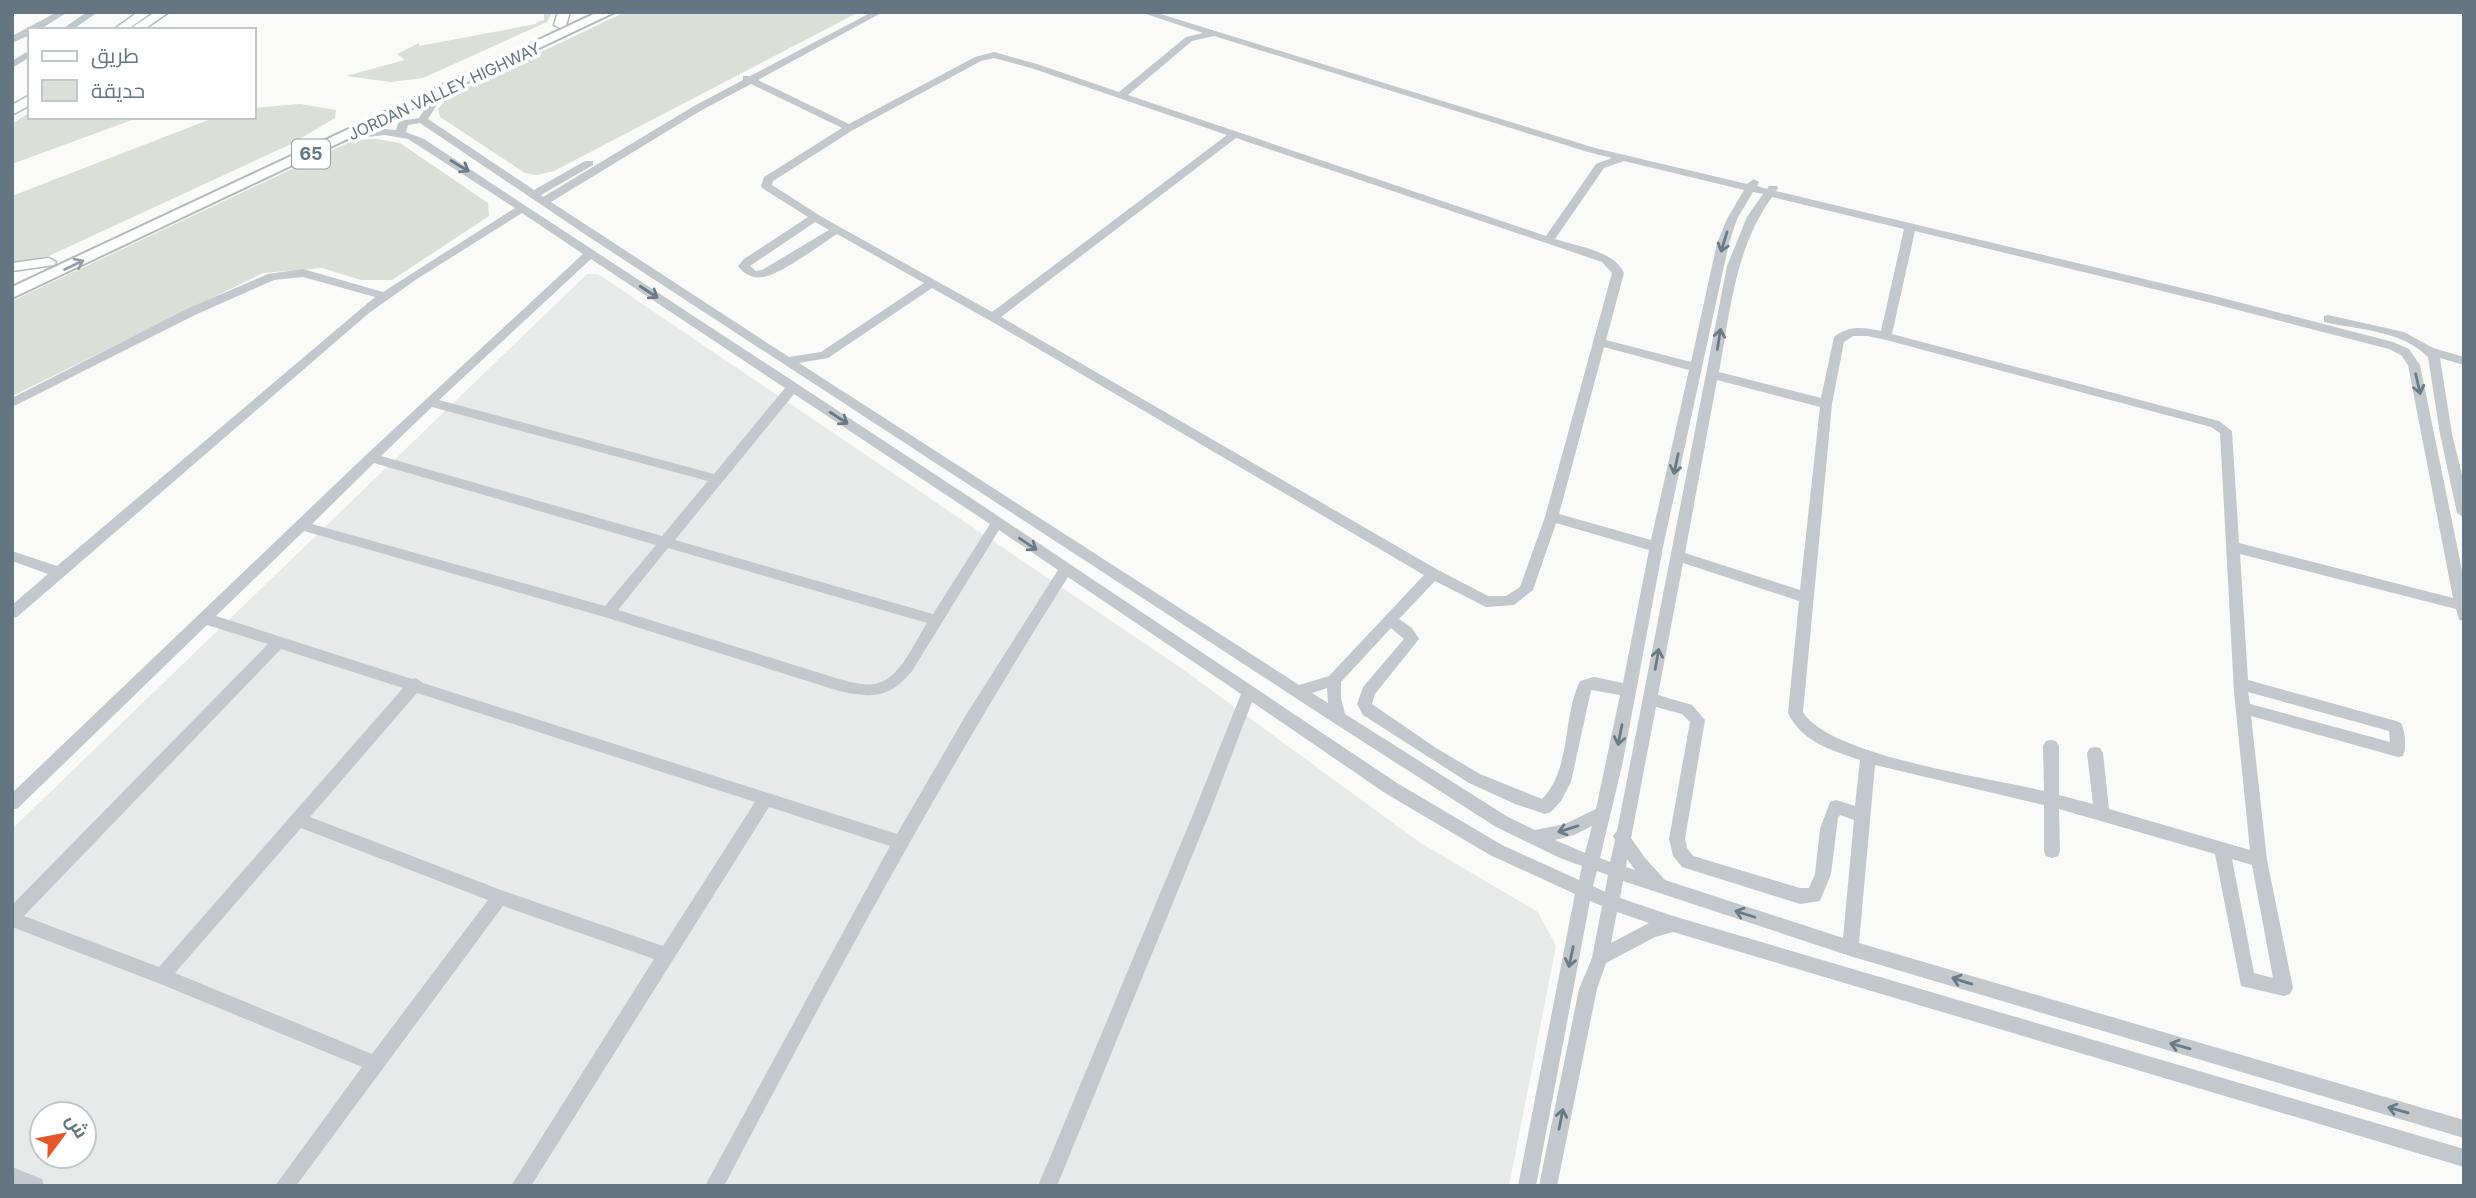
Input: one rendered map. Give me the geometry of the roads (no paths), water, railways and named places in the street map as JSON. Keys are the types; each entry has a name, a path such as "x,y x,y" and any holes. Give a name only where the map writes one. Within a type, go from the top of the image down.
{"highway":[{"name":"JORDAN VALLEY HIGHWAY","path":"12,293 349,136 386,113 562,18 589,12"},
{"name":"JORDAN VALLEY HIGHWAY","path":"12,279 386,113 439,93 609,12"}],"main road":[{"path":"122,28 146,12"},
{"path":"139,28 163,12"},
{"path":"12,98 28,88"},
{"path":"12,111 28,100"},
{"path":"12,267 49,262"}],"street":[{"path":"35,28 64,12"},
{"path":"538,198 863,12"},
{"path":"746,78 878,12"},
{"path":"1144,12 1592,150 1710,178 1753,185"},
{"path":"1168,12 1546,128 1753,185 2402,336 2464,361"},
{"path":"1187,26 1189,39"},
{"path":"12,40 28,32"},
{"path":"1120,96 1189,39 1212,34"},
{"path":"994,55 1120,96 1606,260 1616,268 1618,273 1552,517 1526,590 1509,601 1486,602 1433,574 993,317 815,218 766,186 766,181 849,128 978,59 994,55"},
{"path":"746,78 849,128"},
{"path":"422,120 439,93"},
{"path":"401,132 403,123 422,120 511,181 1245,659 1463,799 1533,838 1661,887 1850,948 2464,1129"},
{"path":"349,136 401,132 469,171 1426,810 1496,850 1610,902 1673,924 2464,1158"},
{"path":"993,317 1233,135"},
{"path":"1592,150 1600,166"},
{"path":"1548,241 1600,166 1622,158"},
{"path":"1710,178 1730,192 1740,205"},
{"path":"511,181 565,183"},
{"path":"562,214 561,202 565,183"},
{"path":"1527,1186 1584,891 1723,243 1740,205 1753,185"},
{"path":"1772,190 1795,199 2376,341 2404,352 2425,347"},
{"path":"1548,1186 1588,989 1600,958 1621,836 1733,266 1752,217 1772,190"},
{"path":"1760,206 1795,199"},
{"path":"12,614 384,296 523,208"},
{"path":"815,218 748,261 744,266 746,270 756,275 766,274 836,230"},
{"path":"1886,336 1910,227"},
{"path":"12,803 430,402 590,254"},
{"path":"12,403 193,311 272,277 303,273 384,296"},
{"path":"788,361 824,355 930,284"},
{"path":"2222,849 2247,980 2284,988 2259,860 2243,708 2226,431 2221,427 1886,336 1852,331 1839,340 1826,404 1795,713 1800,724 1810,732 1868,757 2102,813 2259,860"},
{"path":"1600,342 1696,368"},
{"path":"2425,347 2434,356 2446,434 2464,513"},
{"path":"2234,547 2463,610 2415,370 2404,352"},
{"path":"820,381 824,355"},
{"path":"1713,375 1826,404"},
{"path":"608,612 792,388"},
{"path":"430,402 717,479"},
{"path":"916,469 929,453"},
{"path":"372,458 936,620"},
{"path":"1552,517 1656,547"},
{"path":"302,526 608,612 869,692 889,686 897,680 997,523"},
{"path":"12,556 59,572"},
{"path":"1677,556 1807,598"},
{"path":"714,1186 900,842 1017,644 1066,569"},
{"path":"1298,691 1334,680 1433,574"},
{"path":"203,618 416,684 900,842"},
{"path":"1391,621 1412,639 1368,691 1364,704 1368,711 1459,769 1525,802 1545,807 1555,799 1570,755 1585,685 1594,683 1629,691"},
{"path":"279,642 12,918 373,1063"},
{"path":"1334,680 1334,698 1339,719"},
{"path":"162,976 416,684"},
{"path":"2241,684 2396,727 2398,751 2243,708"},
{"path":"1047,1186 1197,825 1249,692"},
{"path":"1650,699 1687,709 1698,720 1676,839 1679,850 1688,862 1800,896 1814,896 1824,878 1827,821 1836,807 1864,816"},
{"path":"2051,746 2052,851"},
{"path":"2095,753 2102,813"},
{"path":"1850,948 1868,757"},
{"path":"520,1186 766,798"},
{"path":"1533,838 1568,830 1601,814"},
{"path":"300,820 500,897 664,955"},
{"path":"1621,836 1639,863 1661,887"},
{"path":"284,1186 373,1063 500,897"},
{"path":"1600,958 1651,930 1673,924"},
{"path":"12,1176 35,1186"}],"waterway":[{"path":"68,28 94,12"},
{"path":"12,65 28,54"}]}
